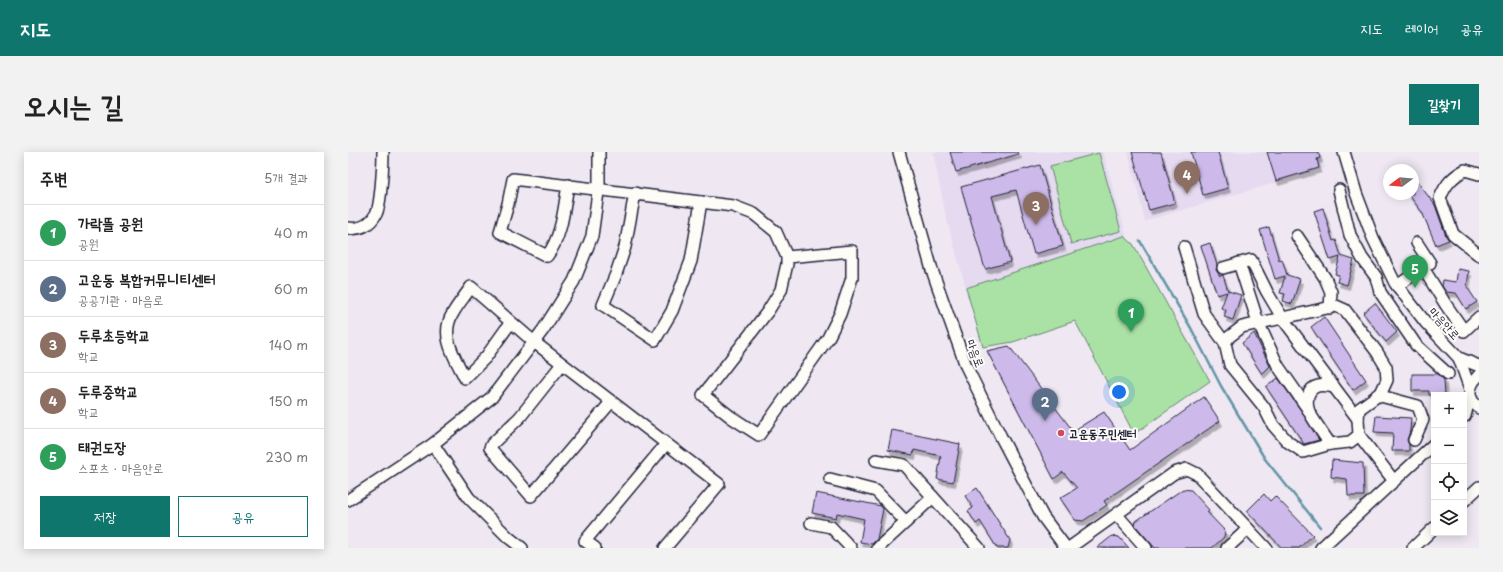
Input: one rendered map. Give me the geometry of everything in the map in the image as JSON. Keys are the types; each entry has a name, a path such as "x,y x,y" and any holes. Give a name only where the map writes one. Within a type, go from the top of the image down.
{"street":[{"path":"348,228 355,229 367,226 377,213 383,152"},
{"path":"348,500 433,444 492,397 543,330 574,281 592,236 598,189 599,152"},
{"name":"마음로","path":"898,152 932,270 966,366 1043,517 1066,548"},
{"name":"마음안로","path":"1344,152 1356,193 1373,238 1397,286 1426,323 1459,358"},
{"path":"1478,252 1452,234 1440,198 1445,187 1456,175 1466,170 1479,174"},
{"path":"568,185 559,230 553,248 547,256 500,232 513,179 568,185 733,206 754,214 776,232 787,257 787,264 781,290 772,306 703,395 731,417 759,435 828,338 840,314 852,278 852,252 787,257"},
{"path":"1339,190 1350,235 1362,258 1376,277 1380,292 1416,345 1448,374"},
{"path":"635,194 625,247 603,305 655,340 672,311 691,261 701,202"},
{"path":"1297,236 1325,278 1331,292 1330,308"},
{"path":"1397,286 1430,263 1417,243"},
{"path":"1184,247 1204,314 1225,343 1230,365 1255,395 1264,407 1273,425 1288,442 1303,452 1330,444 1350,442 1359,435"},
{"path":"1223,268 1251,260 1283,319 1358,419"},
{"path":"1239,263 1258,322 1278,366 1330,444"},
{"path":"1423,268 1464,331 1479,317"},
{"path":"511,322 486,358 466,378 452,353 446,329 452,314 471,288 511,322 534,342 718,484 665,548"},
{"path":"1225,343 1229,337 1242,327 1258,322 1283,319 1336,306 1345,310 1377,352 1386,367 1387,380 1381,393 1359,409 1359,435 1394,481"},
{"path":"1459,358 1479,366"},
{"path":"1459,358 1473,402 1479,408"},
{"path":"562,364 520,417 492,444 490,448 531,496 612,402"},
{"path":"1467,404 1472,382 1479,375"},
{"path":"1308,409 1307,400 1310,391 1320,385 1334,387"},
{"path":"1377,395 1418,406 1423,420 1414,440"},
{"path":"1467,415 1479,412"},
{"path":"433,444 469,498 508,537 522,548"},
{"path":"595,548 585,541 666,444"},
{"path":"1321,548 1431,447"},
{"path":"876,460 904,465 979,548"},
{"path":"1069,548 1174,473 1187,469 1197,474 1266,548"},
{"path":"830,479 876,491 906,522"},
{"path":"1467,497 1479,487"},
{"path":"878,548 933,497"},
{"path":"1117,515 1146,548"},
{"path":"811,523 831,527 851,548"},
{"path":"1227,548 1248,529"},
{"path":"1413,548 1431,531"}],"shaded area":[{"path":"933,152 1103,152 1126,234 1124,236 966,288 946,217"},
{"path":"1128,152 1320,152 1325,168 1145,221"}],"green space":[{"path":"1099,153 1121,231 1071,244 1050,166"},
{"path":"1124,236 1133,244 1210,381 1134,434 1075,321 1013,342 983,347 966,288"}],"building":[{"path":"950,152 1018,152 1019,154 956,172"},
{"path":"1132,152 1161,152 1175,203 1149,210"},
{"path":"1191,152 1218,152 1228,188 1203,195"},
{"path":"1267,152 1318,152 1320,158 1317,159 1319,168 1276,181"},
{"path":"1040,165 1063,246 1034,254 1016,190 992,196 1010,262 985,269 961,187"},
{"path":"1419,184 1435,205 1446,236 1449,240 1436,245 1422,212 1413,200 1419,200"},
{"path":"1323,208 1333,241 1336,240 1341,256 1354,260 1347,285 1337,282 1339,275 1335,274 1340,257 1330,260 1314,211"},
{"path":"1269,227 1279,260 1282,259 1287,275 1300,279 1292,304 1283,301 1285,294 1280,293 1285,276 1275,279 1260,230"},
{"path":"1210,243 1217,265 1216,270 1220,276 1223,275 1228,291 1241,295 1233,320 1224,317 1226,310 1221,308 1227,292 1217,295 1201,246"},
{"path":"1458,269 1469,271 1467,287 1477,302 1466,309 1456,293 1446,292 1442,286 1443,280 1456,282"},
{"path":"1375,303 1397,332 1386,342 1363,313"},
{"path":"1324,317 1366,380 1353,390 1311,327"},
{"path":"1254,333 1270,366 1262,374 1242,343"},
{"path":"1009,346 1073,431 1104,412 1130,450 1204,397 1220,421 1104,501 1107,505 1083,521 1075,520 1060,498 1077,488 1063,472 1054,479 987,351"},
{"path":"1412,374 1438,374 1444,380 1445,392 1431,392 1431,395 1429,395 1429,391 1412,391"},
{"path":"1278,378 1302,412 1319,440 1304,444 1266,387"},
{"path":"1376,416 1411,418 1410,431 1407,440 1409,451 1392,451 1393,433 1374,432"},
{"path":"892,430 960,444 953,482 937,479 941,456 914,450 913,455 888,450"},
{"path":"1332,460 1363,463 1364,496 1348,496 1347,479 1331,477"},
{"path":"977,488 1010,540 1008,548 997,548 980,521 976,524 968,511 973,508 965,496"},
{"path":"1183,489 1191,490 1209,510 1207,512 1225,531 1224,537 1212,548 1155,548 1135,525 1136,521"},
{"path":"816,493 881,506 883,509 877,539 872,544 860,542 864,519 837,513 836,518 812,513"},
{"path":"1264,494 1270,501 1275,496 1313,535 1299,548 1282,548 1247,511"},
{"path":"1112,536 1119,537 1129,548 1097,548"}],"waterway":[{"path":"1140,241 1191,328 1221,386 1265,459 1320,527"}],"place":[{"name":"두루중학교","path":"1187,194"},
{"name":"두루초등학교","path":"1036,225"},
{"name":"태권도장","path":"1415,288"},
{"name":"가락뜰 공원","path":"1131,332"},
{"name":"고운동 복합커뮤니티센터","path":"1045,421"},
{"name":"고운동주민센터","path":"1061,433"}]}
